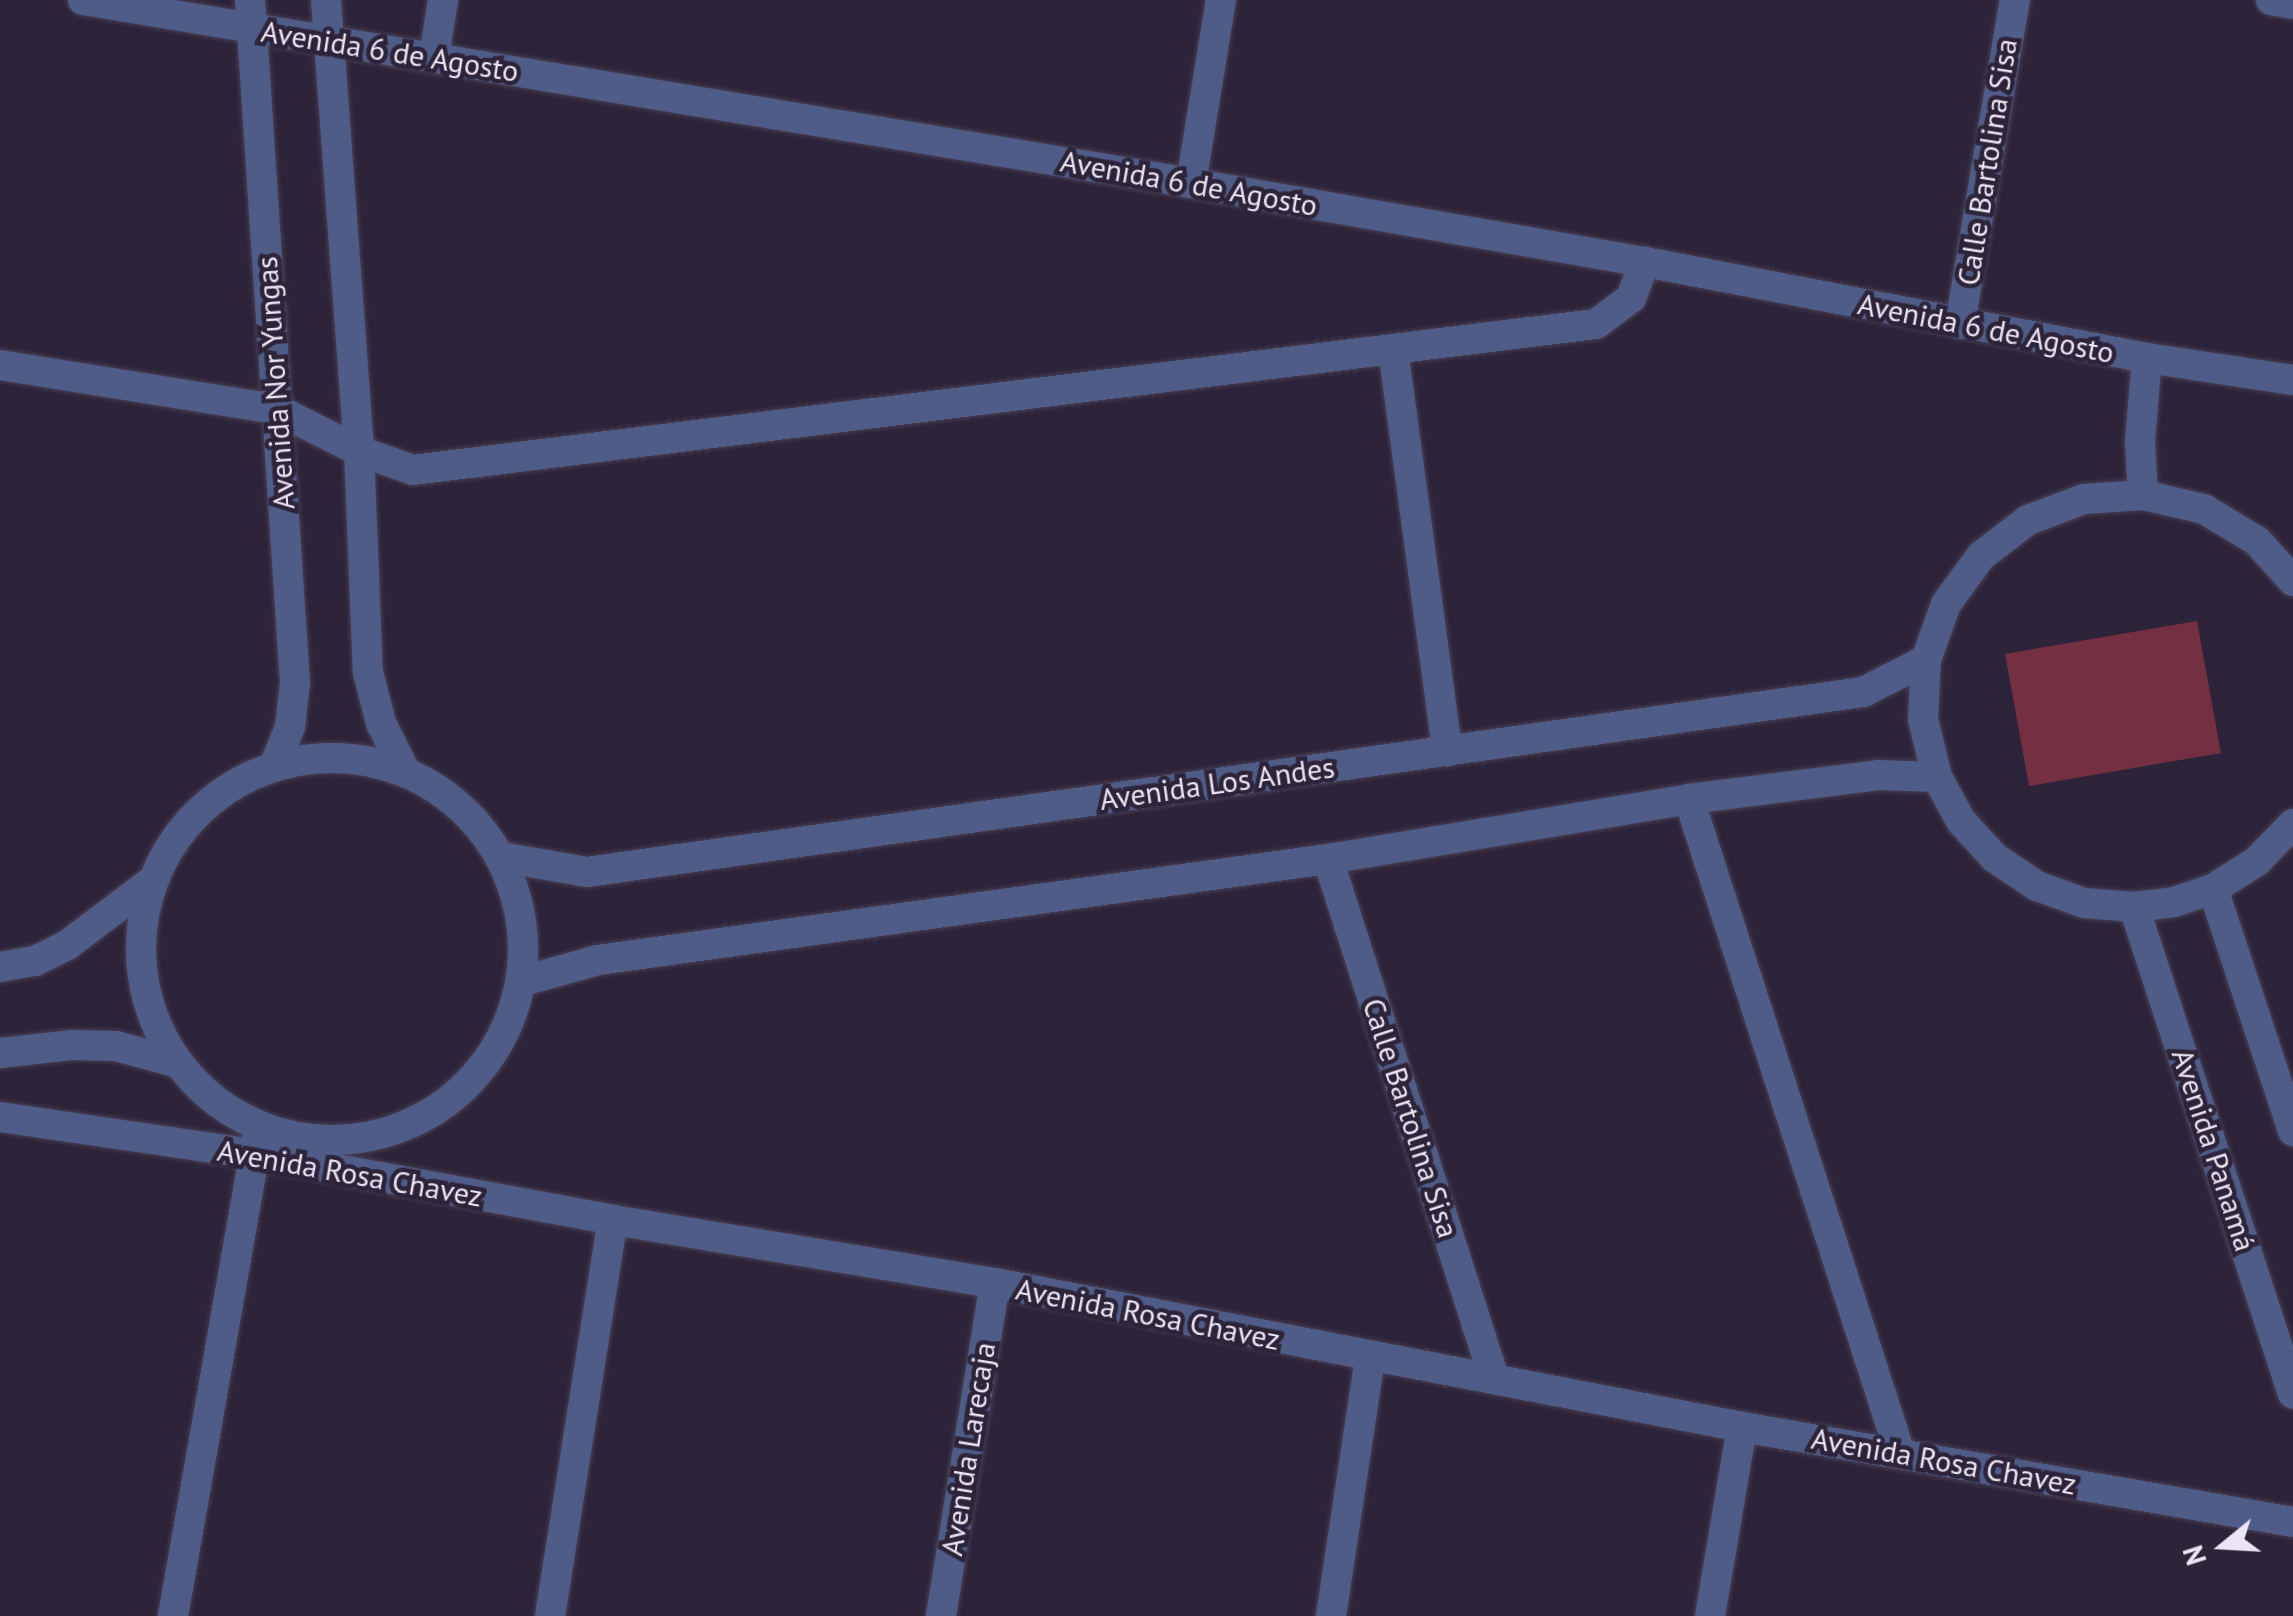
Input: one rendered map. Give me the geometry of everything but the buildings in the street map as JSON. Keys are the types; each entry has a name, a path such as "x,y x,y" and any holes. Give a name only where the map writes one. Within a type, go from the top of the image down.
{"street":[{"name":"Avenida 6 de Agosto","path":"83,0 251,15 330,39 1192,183 1645,262 2147,358 2293,380"},
{"path":"326,0 359,451 368,672 381,723 404,770"},
{"path":"434,57 443,0"},
{"path":"1192,183 1220,0"},
{"name":"Calle Bartolina Sisa","path":"1960,324 2014,0"},
{"path":"2271,0 2293,4"},
{"name":"Avenida Nor Yungas","path":"251,15 294,683 290,727 275,764"},
{"path":"0,365 276,408 359,451 414,470 1596,324 1632,298 1645,262"},
{"path":"1394,349 1447,751"},
{"path":"2143,495 2140,441 2147,358"},
{"path":"2293,581 2257,541 2204,510 2143,495 2084,499 2028,520 1981,556 1946,604 1926,660 1923,720 1937,777 1960,821 1995,858 2037,886 2084,903 2134,907 2174,902 2213,889 2258,862 2293,824"},
{"name":"Avenida Los Andes","path":"502,857 587,872 1863,692 1926,660"},
{"path":"340,755 404,770 460,805 502,857 522,917 523,981 499,1046 454,1099 394,1132 326,1142 257,1140 201,1090 178,1063 154,1022 142,976 141,928 152,881 180,830 223,790 275,764 340,755"},
{"path":"523,981 598,960 1328,859 1689,799 1878,775 1937,777"},
{"path":"1689,799 1900,1452"},
{"name":"Calle Bartolina Sisa","path":"1328,859 1494,1378"},
{"path":"0,967 35,961 66,946 152,881"},
{"path":"2213,889 2293,1131"},
{"name":"Avenida Panamá","path":"2134,907 2293,1394"},
{"path":"0,1053 72,1044 116,1046 178,1063"},
{"name":"Avenida Rosa Chavez","path":"0,1117 257,1140 613,1220 995,1283 1742,1427 2293,1522"},
{"path":"173,1616 257,1140"},
{"path":"550,1616 613,1220"},
{"name":"Avenida Larecaja","path":"941,1616 995,1283"},
{"path":"1331,1616 1370,1358"},
{"path":"1710,1616 1742,1427"}],"shaded area":[{"path":"2197,621 2221,753 2029,786 2005,654"}]}
